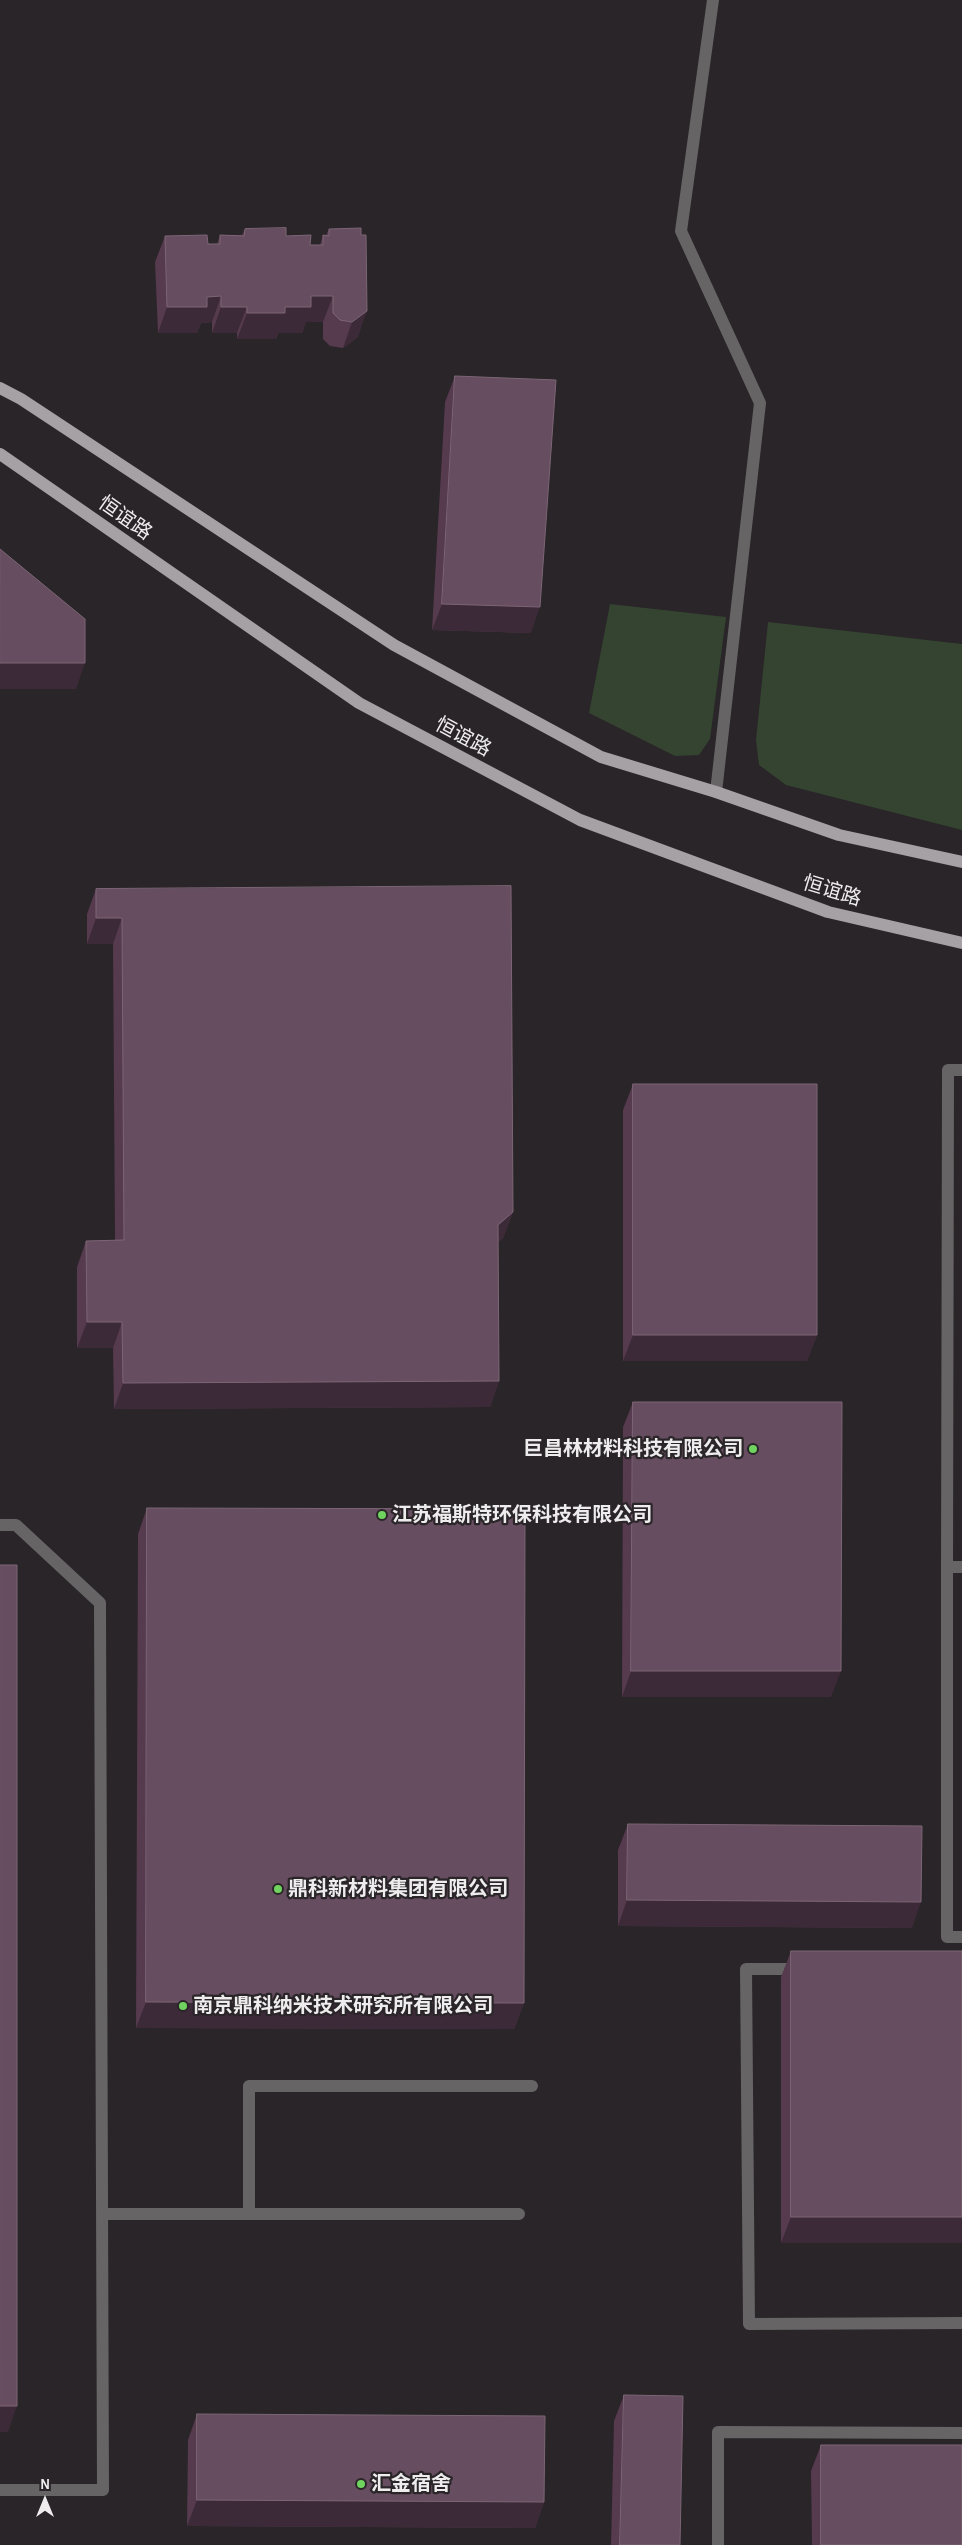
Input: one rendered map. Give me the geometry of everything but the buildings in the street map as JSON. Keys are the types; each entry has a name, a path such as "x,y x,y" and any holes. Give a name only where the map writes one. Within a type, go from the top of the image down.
{"main road":[{"name":"恒谊路","path":"0,388 20,399 394,645 601,757 716,792 839,835 962,862"},
{"name":"恒谊路","path":"0,454 359,703 580,820 828,912 962,943"}],"lane":[{"path":"712,0 681,231 760,403 716,792"},
{"path":"962,1070 948,1070 947,1567 947,1937 962,1937"},
{"path":"0,1525 16,1525 100,1603 103,2490 0,2490"},
{"path":"947,1567 962,1567"},
{"path":"815,1969 746,1969 749,2324 962,2323"},
{"path":"250,2214 250,2086 532,2086"},
{"path":"102,2214 519,2214"},
{"path":"718,2545 718,2432 962,2433"}],"green space":[{"path":"610,604 726,617 710,739 699,755 675,756 589,713"},
{"path":"768,622 962,644 962,830 786,785 759,765 756,740"}],"place":[{"name":"巨昌林材料科技有限公司","path":"753,1449"},
{"name":"江苏福斯特环保科技有限公司","path":"382,1515"},
{"name":"鼎科新材料集团有限公司","path":"278,1889"},
{"name":"南京鼎科纳米技术研究所有限公司","path":"183,2006"},
{"name":"汇金宿舍","path":"361,2484"}]}
